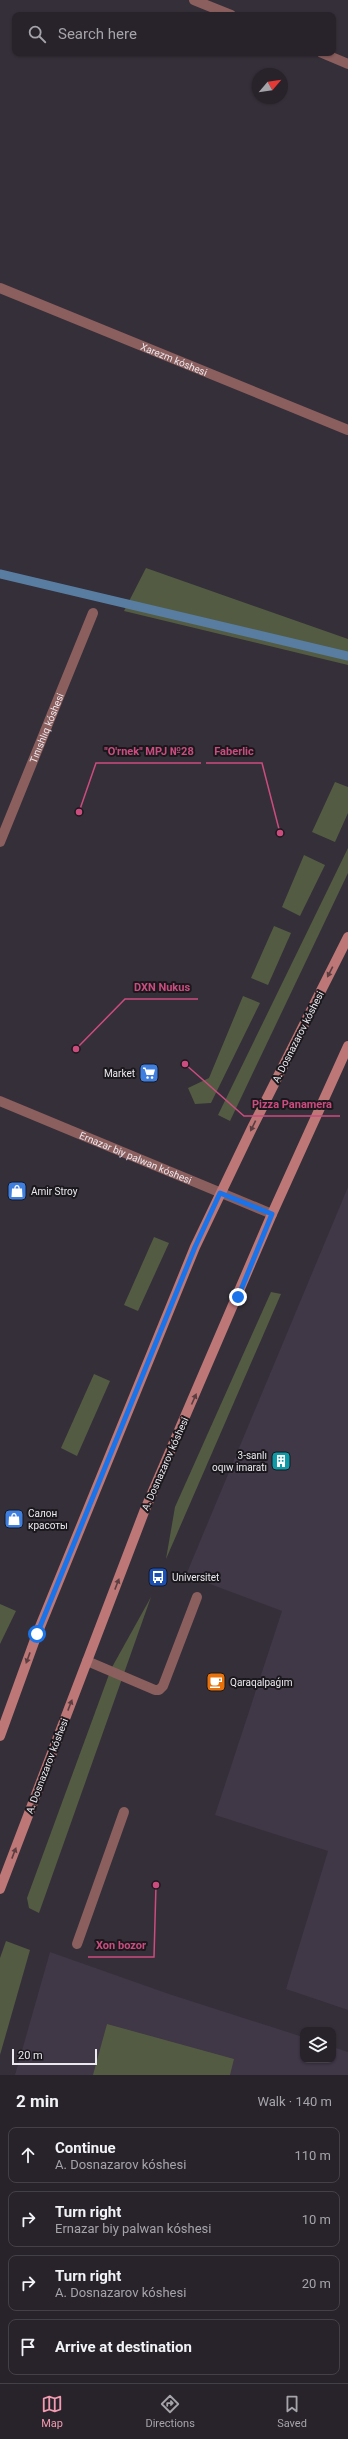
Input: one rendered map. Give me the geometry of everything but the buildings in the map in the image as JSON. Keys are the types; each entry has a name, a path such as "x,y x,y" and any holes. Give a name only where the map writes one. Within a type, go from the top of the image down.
{"main road":[{"name":"A. Dosnazarov kóshesi","path":"0,1736 37,1634 195,1247 220,1193 348,937"},
{"name":"A. Dosnazarov kóshesi","path":"0,1889 144,1512 272,1214 348,1046"}],"street":[{"path":"194,0 224,12"},
{"path":"329,56 348,64"},
{"name":"Xarezm kóshesi","path":"0,288 348,430"},
{"name":"Tınıshlıq kóshesi","path":"0,842 93,613"},
{"name":"Ernazar biy palwan kóshesi","path":"0,1102 272,1214"},
{"path":"88,1661 155,1690 159,1690 163,1686 197,1597"},
{"path":"77,1944 124,1812"}],"shaded area":[{"path":"348,1187 348,2010 286,1989 328,1851 215,1815 282,1611 186,1575"},
{"path":"50,1952 169,1994 300,2036 300,2063 336,2063 336,2048 348,2052 348,2075 15,2075"}],"green space":[{"path":"146,568 348,639 348,665 124,611"},
{"path":"335,782 348,787 348,813 335,842 312,832"},
{"path":"348,848 348,873 230,1121 218,1115"},
{"path":"304,855 325,865 300,916 282,907"},
{"path":"274,926 291,933 268,985 251,978"},
{"path":"243,996 260,1003 211,1103 195,1104 188,1088 209,1078"},
{"path":"154,1237 169,1243 138,1311 124,1305"},
{"path":"271,1292 281,1294 166,1559 175,1507"},
{"path":"94,1374 110,1381 77,1456 61,1448"},
{"path":"151,1597 39,1913 29,1908 27,1898 111,1669"},
{"path":"0,1604 16,1611 0,1644"},
{"path":"6,1941 30,1950 0,2055 0,1958"},
{"path":"107,2024 234,2059 230,2075 93,2075"}],"waterway":[{"path":"0,574 348,656"}],"place":[{"name":"\"O'rnek\" MPJ №28","path":"79,812"},
{"name":"Faberlic","path":"280,833"},
{"name":"DXN Nukus","path":"76,1049"},
{"name":"Pizza Panamera","path":"185,1064"},
{"name":"Market","path":"149,1073"},
{"name":"Amir Stroy","path":"17,1191"},
{"name":"3-sanlı oqıw imaratı","path":"281,1461"},
{"name":"Салон красоты","path":"14,1519"},
{"name":"Universitet","path":"158,1577"},
{"name":"Qaraqalpaǵım","path":"216,1682"},
{"name":"Xon bozor","path":"156,1885"}],"route":[{"path":"37,1634 195,1247 220,1193 272,1214 238,1297"}]}
